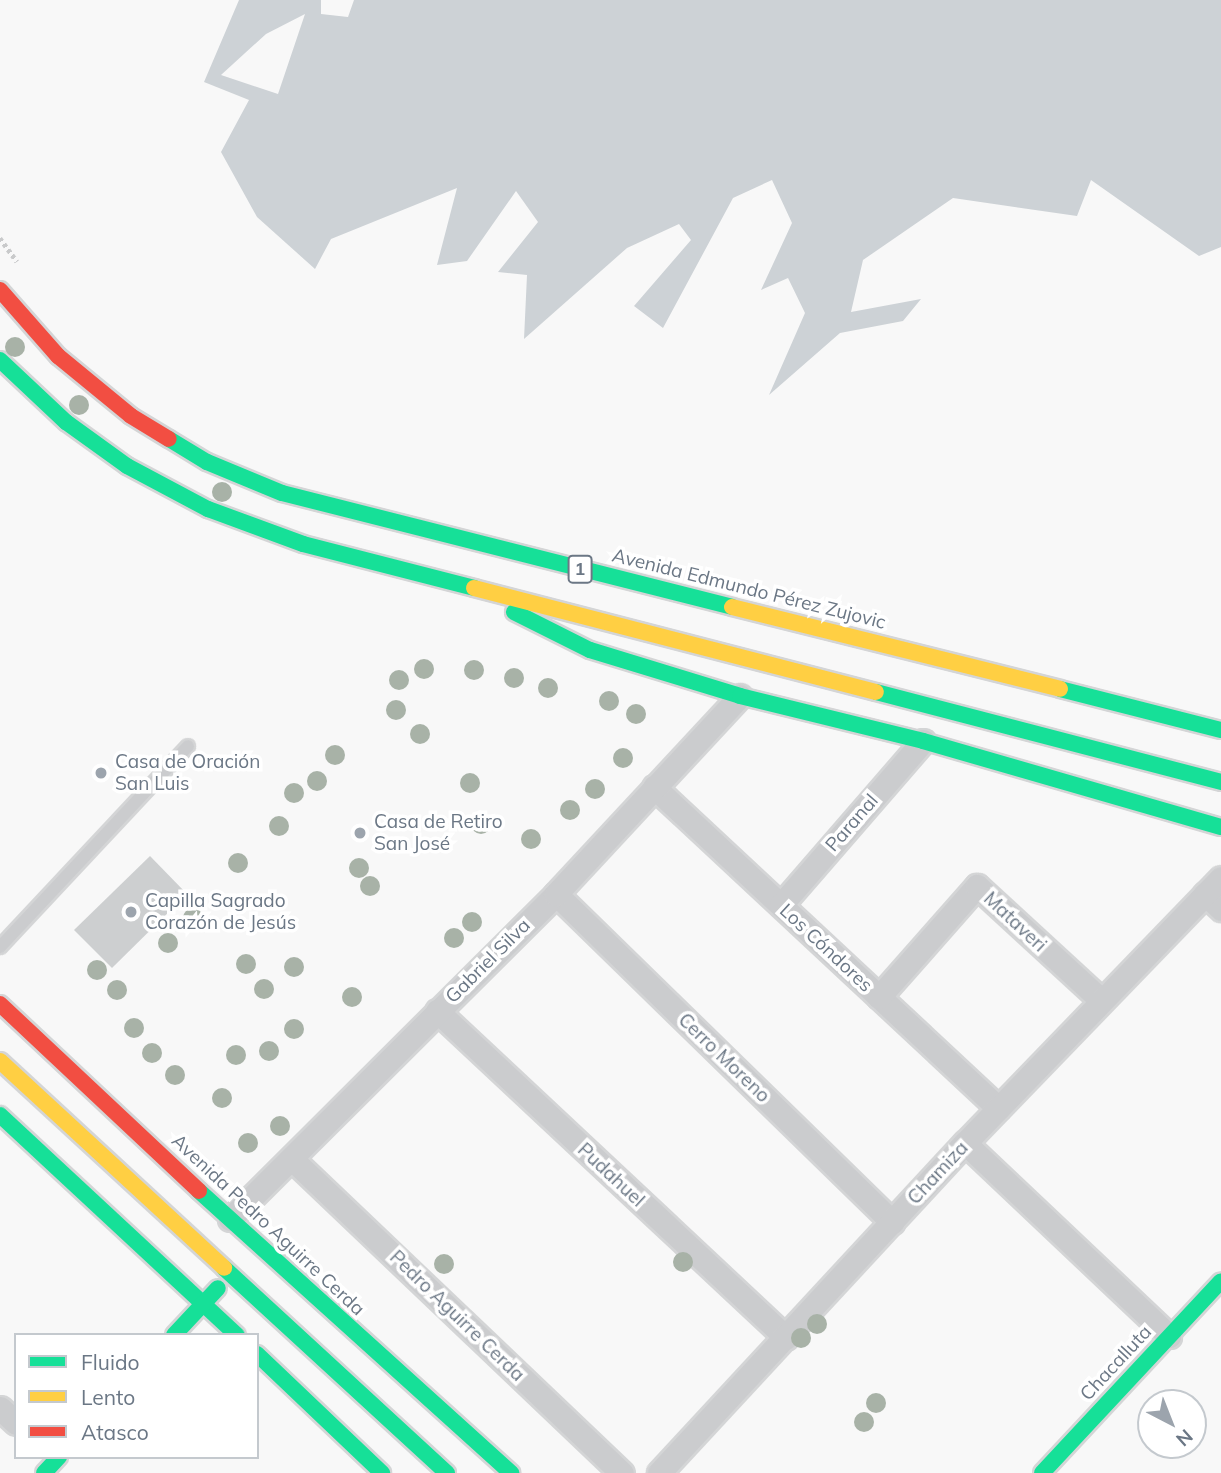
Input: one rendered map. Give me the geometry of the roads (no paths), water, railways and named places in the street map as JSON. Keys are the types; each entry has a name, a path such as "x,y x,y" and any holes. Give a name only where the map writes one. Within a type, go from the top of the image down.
{"main road":[{"name":"Avenida Edmundo Pérez Zujovic","path":"0,290 58,356 131,416 207,462 282,493 1221,730"},
{"name":"1","path":"0,360 66,422 167,489 303,544 470,585 1221,782"},
{"path":"470,585 535,625 590,650 740,696 923,741 1221,827"},
{"name":"Avenida Pedro Aguirre Cerda","path":"0,1004 257,1246 511,1473"},
{"path":"0,1061 229,1276 447,1473"},
{"path":"0,1115 235,1333"},
{"path":"176,1333 257,1246"},
{"name":"Chacalluta","path":"1049,1471 1221,1281"},
{"path":"259,1356 382,1473"},
{"path":"390,1422 403,1460"}],"street":[{"name":"Gabriel Silva","path":"230,1219 293,1160 437,1011 556,894 740,696"},
{"name":"Paranal","path":"781,905 923,741"},
{"name":"Los Cóndores","path":"654,787 998,1108"},
{"name":"Mataveri","path":"879,997 977,887 1101,1000"},
{"name":"Cerro Moreno","path":"556,894 892,1222"},
{"name":"Chamiza","path":"659,1473 1101,1000 1216,894"},
{"name":"Pudahuel","path":"437,1011 786,1338"},
{"path":"965,1143 1169,1336"},
{"name":"Pedro Aguirre Cerda","path":"293,1160 622,1473"},
{"path":"0,1408 14,1421"}],"lane":[{"path":"0,947 188,746"}],"place":[{"name":"Casa de Oración San Luis","path":"101,773"},
{"name":"Casa de Retiro San José","path":"360,833"},
{"name":"Capilla Sagrado Corazón de Jesús","path":"131,912"}]}
